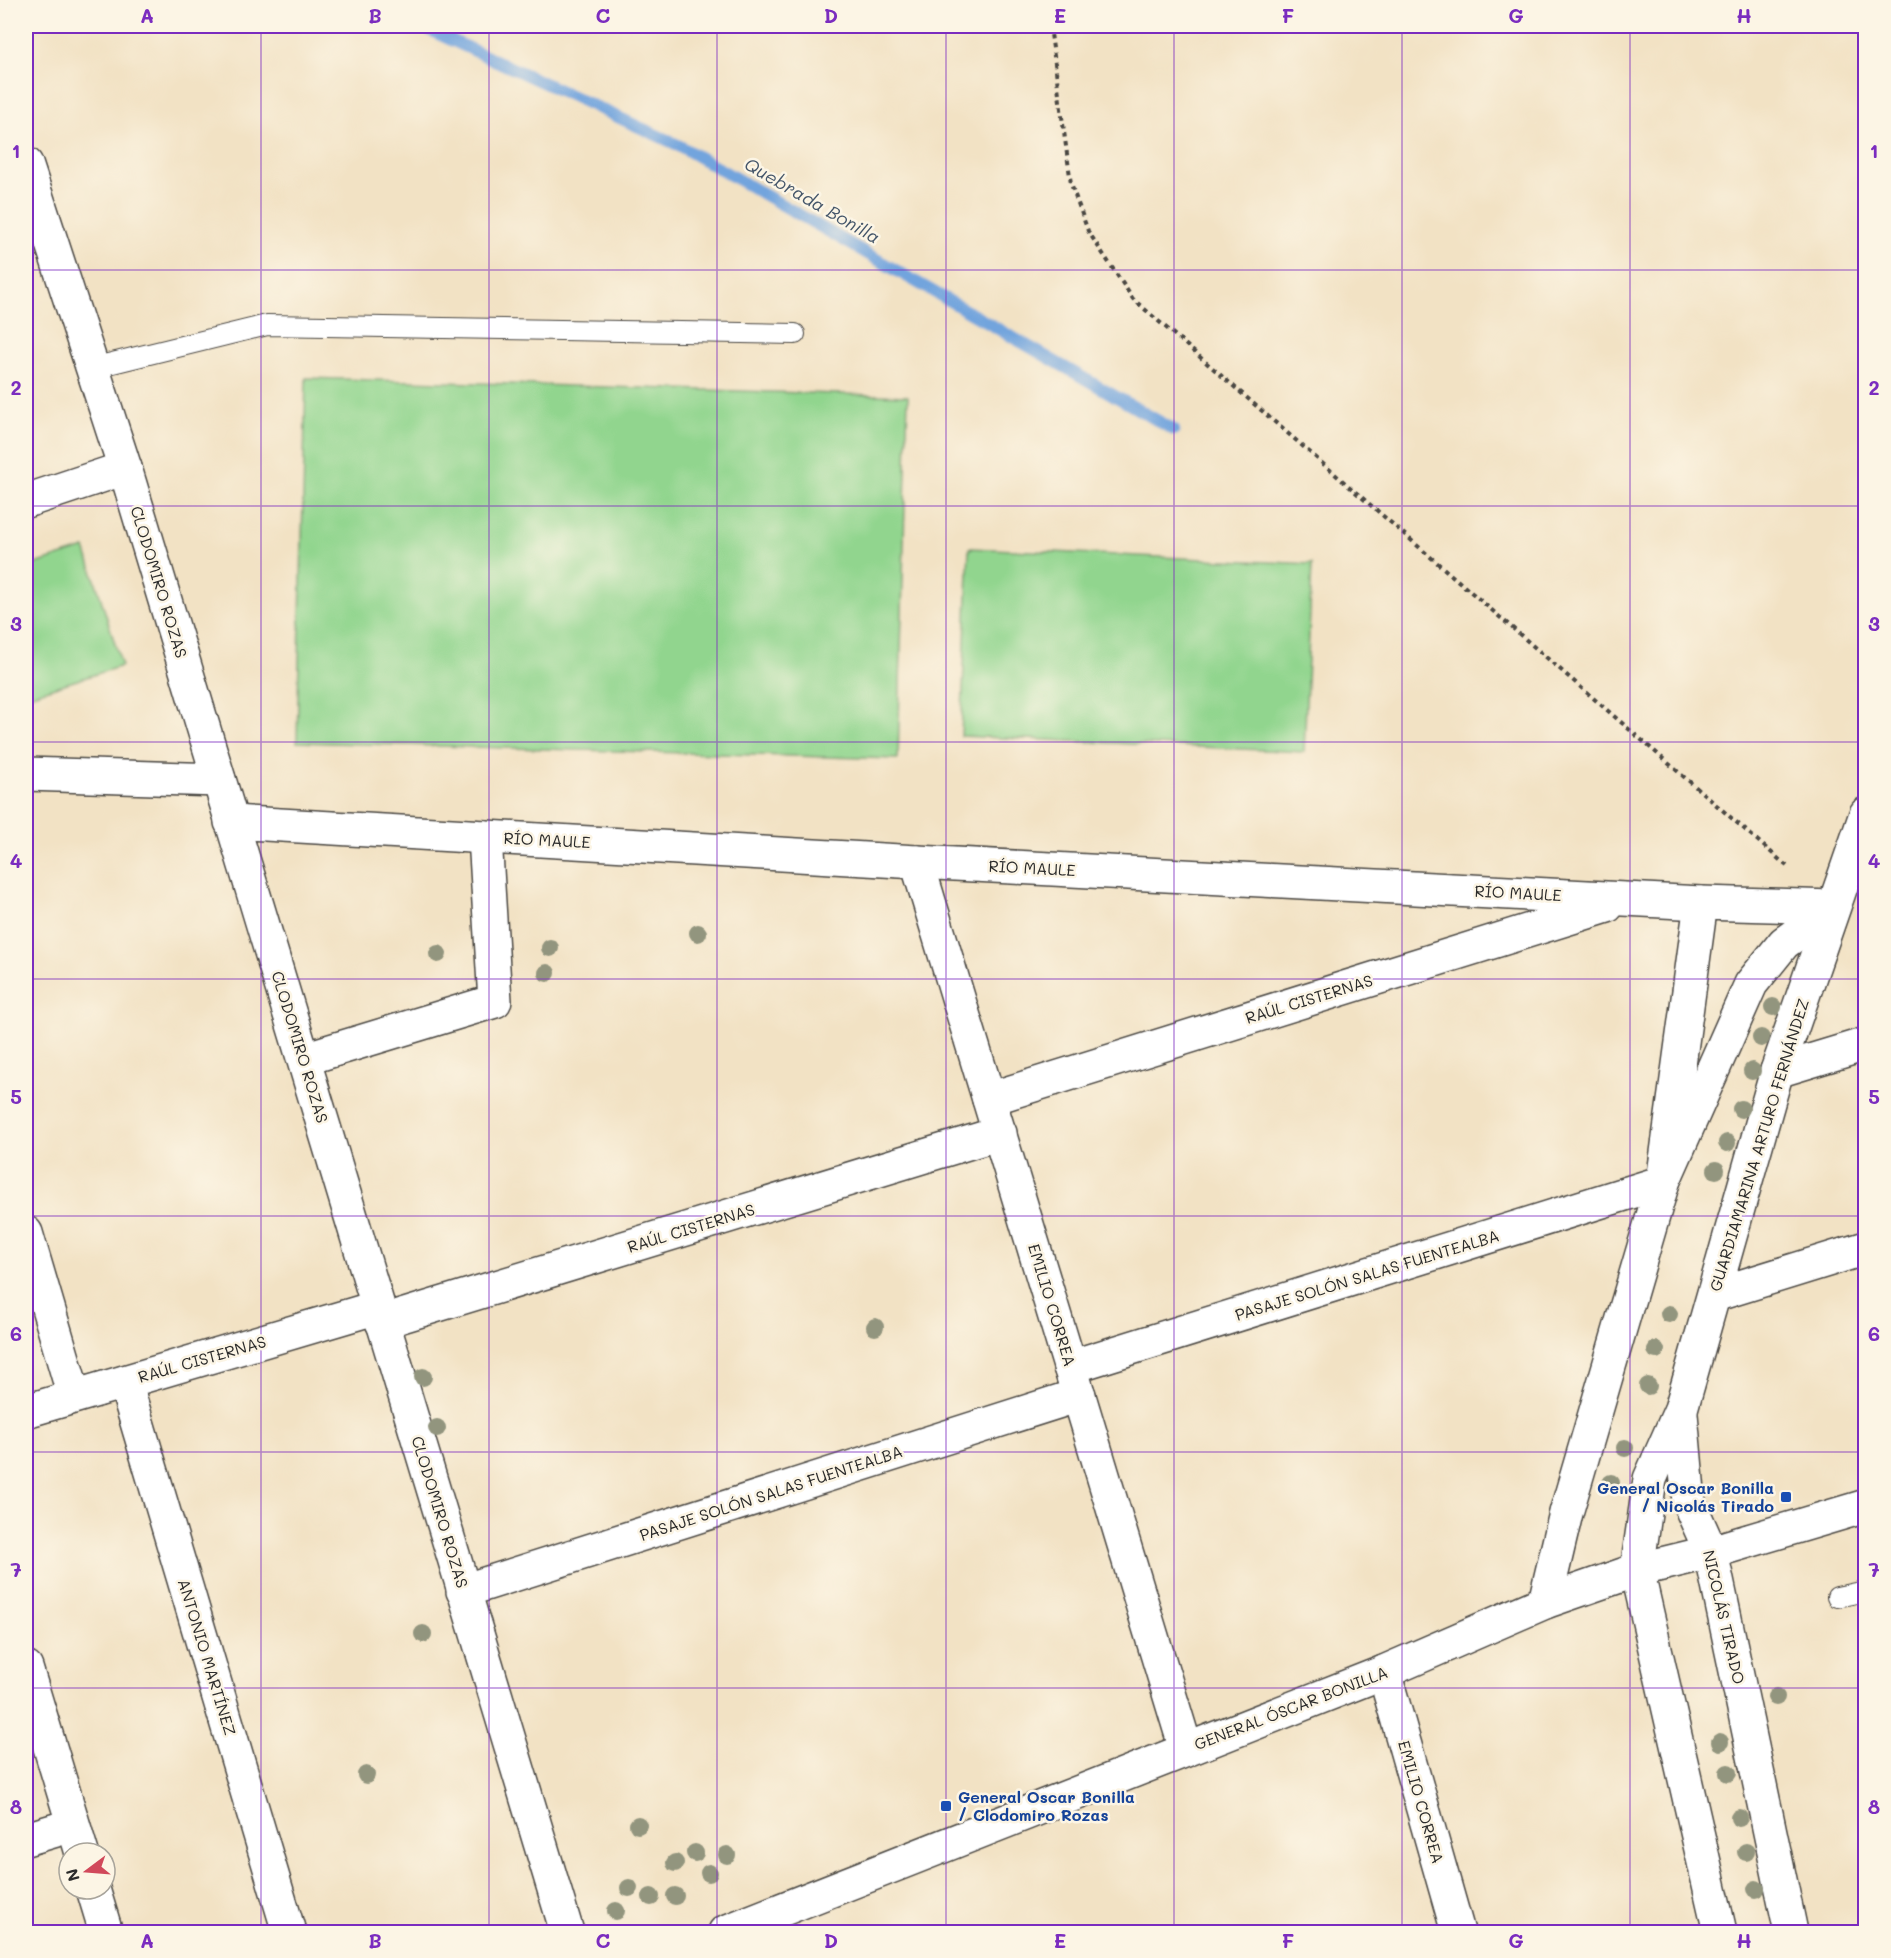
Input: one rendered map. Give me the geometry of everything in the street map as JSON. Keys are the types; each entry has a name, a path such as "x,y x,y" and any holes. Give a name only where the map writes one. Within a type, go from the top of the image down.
{"street":[{"name":"CLODOMIRO ROZAS","path":"29,183 125,468 567,1932"},
{"path":"26,501 125,468"},
{"path":"26,774 219,780"},
{"name":"GUARDIAMARINA ARTURO FERNÁNDEZ","path":"1681,1409 1777,1071 1833,907 1860,843 1866,814"},
{"name":"RÍO MAULE","path":"231,822 917,862 1701,903 1833,907"},
{"path":"303,1059 495,1001 485,837"},
{"name":"EMILIO CORREA","path":"917,862 1186,1749"},
{"name":"RAÚL CISTERNAS","path":"989,1099 1628,899"},
{"path":"1663,1182 1701,903"},
{"path":"1545,1602 1566,1513 1663,1182 1751,984 1784,943 1833,907"},
{"path":"1777,1071 1866,1044"},
{"name":"RAÚL CISTERNAS","path":"26,1411 74,1396 380,1315 1000,1133"},
{"name":"PASAJE SOLÓN SALAS FUENTEALBA","path":"464,1591 1663,1182"},
{"path":"26,1233 74,1396"},
{"path":"1714,1295 1866,1248"},
{"name":"ANTONIO MARTÍNEZ","path":"126,1382 290,1932"},
{"path":"1681,1409 1650,1479 1637,1570 1720,1932"},
{"name":"NICOLÁS TIRADO","path":"1681,1409 1689,1503 1711,1552 1791,1932"},
{"name":"GENERAL ÓSCAR BONILLA","path":"725,1932 1384,1672 1545,1602 1637,1570 1711,1552 1866,1506"},
{"path":"26,1668 77,1839 26,1839"},
{"name":"EMILIO CORREA","path":"1384,1672 1449,1929"},
{"path":"97,1901 106,1932"}],"lane":[{"path":"92,368 267,325 795,334"},
{"path":"1837,1597 1866,1591"}],"path":[{"path":"1050,26 1071,184 1089,231 1132,299 1788,868"}],"green space":[{"path":"306,378 908,396 898,759 297,742"},
{"path":"85,548 122,666 26,696 26,567"},
{"path":"969,548 1312,564 1304,752 961,736"}],"waterway":[{"name":"Quebrada Bonilla","path":"421,26 678,145 1174,430"}],"place":[{"name":"General Oscar Bonilla / Nicolás Tirado","path":"1786,1497"},
{"name":"General Oscar Bonilla / Clodomiro Rozas","path":"946,1806"}]}
